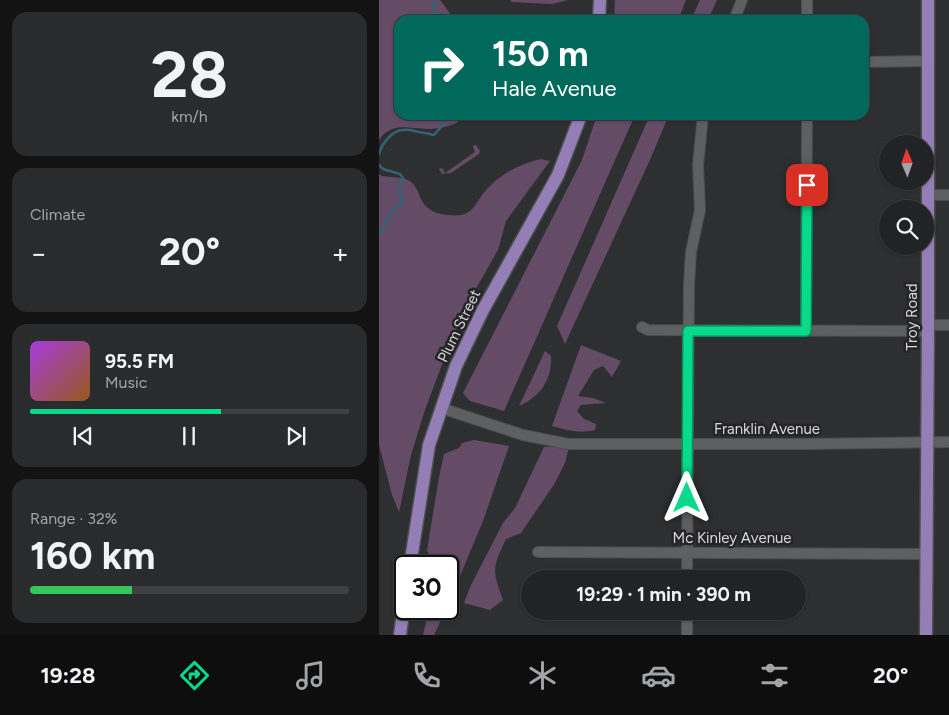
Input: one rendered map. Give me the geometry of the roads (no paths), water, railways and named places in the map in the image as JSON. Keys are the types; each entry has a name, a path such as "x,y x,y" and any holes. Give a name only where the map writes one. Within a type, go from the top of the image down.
{"main road":[{"path":"600,15 601,0"},
{"name":"Troy Road","path":"926,635 928,0"},
{"name":"Plum Street","path":"412,555 429,445 460,357 497,284 558,175 579,120"},
{"path":"400,635 402,620"}],"street":[{"path":"736,15 742,0"},
{"path":"807,0 807,15"},
{"path":"869,62 928,61"},
{"path":"687,570 688,331 691,252 700,210 698,165 702,120"},
{"path":"806,331 807,120"},
{"path":"928,195 949,195"},
{"path":"642,327 648,330 688,331 806,331 928,328 949,325"},
{"name":"Franklin Avenue","path":"441,408 523,435 552,442 575,444 949,442"},
{"name":"Mc Kinley Avenue","path":"538,552 927,554"},
{"path":"687,620 687,635"}],"waterway":[{"path":"435,0 433,10 440,15"},
{"path":"379,154 382,146 395,132 409,130 434,135 441,127 443,120"},
{"path":"379,165 383,169 400,174 403,178 399,186 402,204 391,212 379,234"}]}
